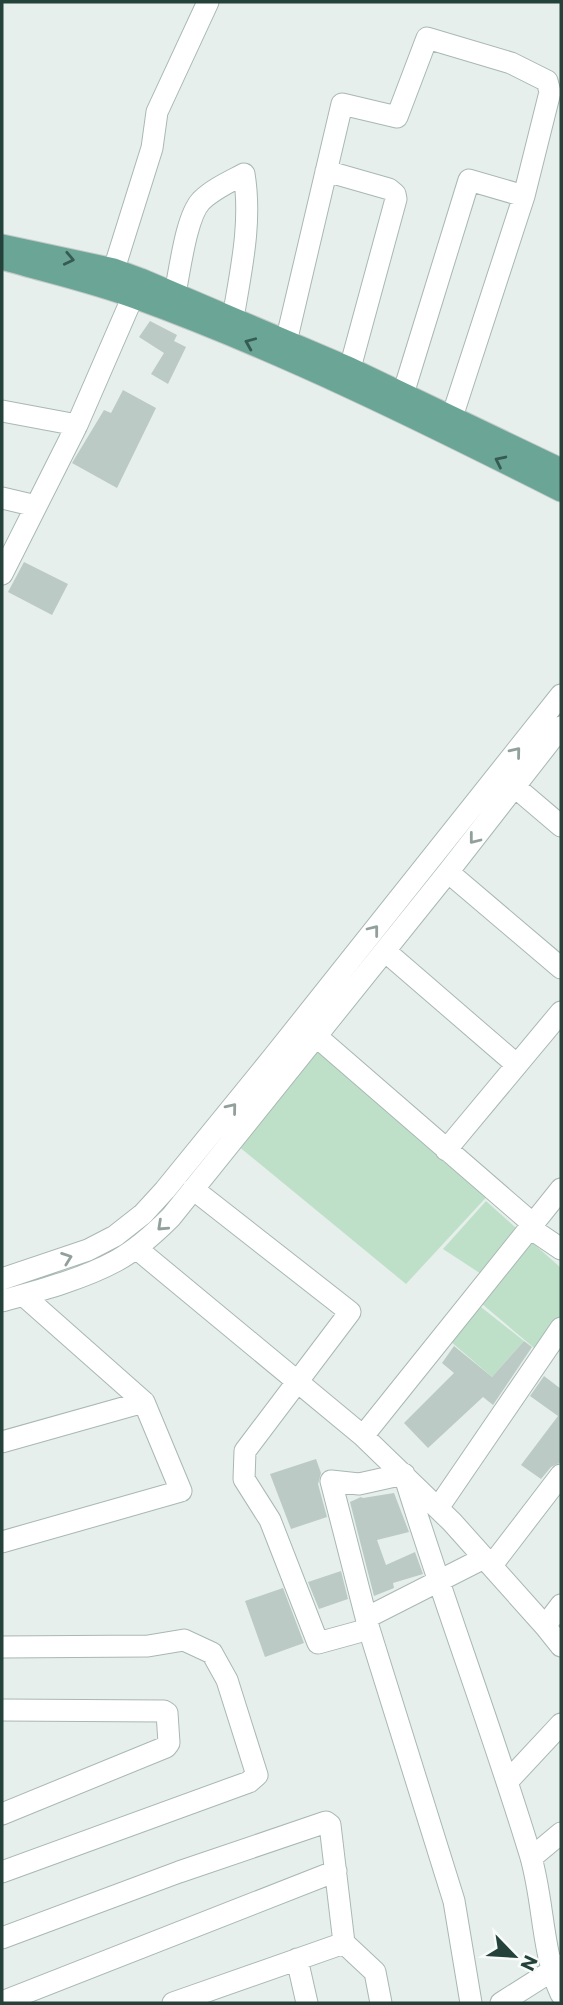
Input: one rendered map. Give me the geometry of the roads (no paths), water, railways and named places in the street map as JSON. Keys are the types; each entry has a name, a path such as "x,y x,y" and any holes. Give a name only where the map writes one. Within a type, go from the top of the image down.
{"main road":[{"path":"2,245 114,269 137,288 561,491"},
{"path":"2,259 137,288 175,293 350,368 561,469"}],"street":[{"path":"114,269 152,148 157,112 208,2"},
{"path":"286,342 342,104 397,117 427,38 511,63 547,81 550,92 524,196 452,417"},
{"path":"326,171 389,189 395,194 396,200 350,368"},
{"path":"175,293 191,220 200,202 216,189 244,174 248,200 244,226 245,248 233,318"},
{"path":"403,394 469,180 524,196"},
{"path":"2,574 77,425 137,288"},
{"path":"2,411 77,425"},
{"path":"2,498 36,506"},
{"path":"2,1279 88,1250 115,1236 143,1214 274,1056 561,695"},
{"path":"2,1301 104,1267 135,1248 172,1217 561,727"},
{"path":"514,786 561,826"},
{"path":"448,872 561,968"},
{"path":"385,951 516,1065"},
{"path":"446,1150 561,1012"},
{"path":"316,1036 531,1226 561,1249"},
{"path":"193,1189 350,1312 245,1451 244,1479 270,1520 318,1643 369,1623 437,1581 488,1562 561,1475"},
{"path":"363,1436 561,1189"},
{"path":"135,1248 299,1382 404,1474 488,1562 561,1646"},
{"path":"2,1542 181,1491 144,1402 23,1295"},
{"path":"438,1508 561,1328"},
{"path":"2,1442 144,1402"},
{"path":"404,1474 359,1484 331,1481 369,1623 454,1901 471,2003"},
{"path":"404,1474 437,1581 531,1858 561,1994"},
{"path":"545,1626 561,1605"},
{"path":"2,1647 148,1647 184,1640 212,1653 227,1680 257,1775 249,1782 2,1872"},
{"path":"2,1710 164,1711 167,1713 169,1743 166,1747 2,1814"},
{"path":"507,1782 561,1724"},
{"path":"2,1938 179,1872 326,1822 330,1825 344,1943 375,1972 381,2003"},
{"path":"531,1858 561,1833"},
{"path":"2,2002 336,1871"},
{"path":"173,2003 344,1943"},
{"path":"297,1959 301,2001"},
{"path":"501,2003 556,1969"}]}
